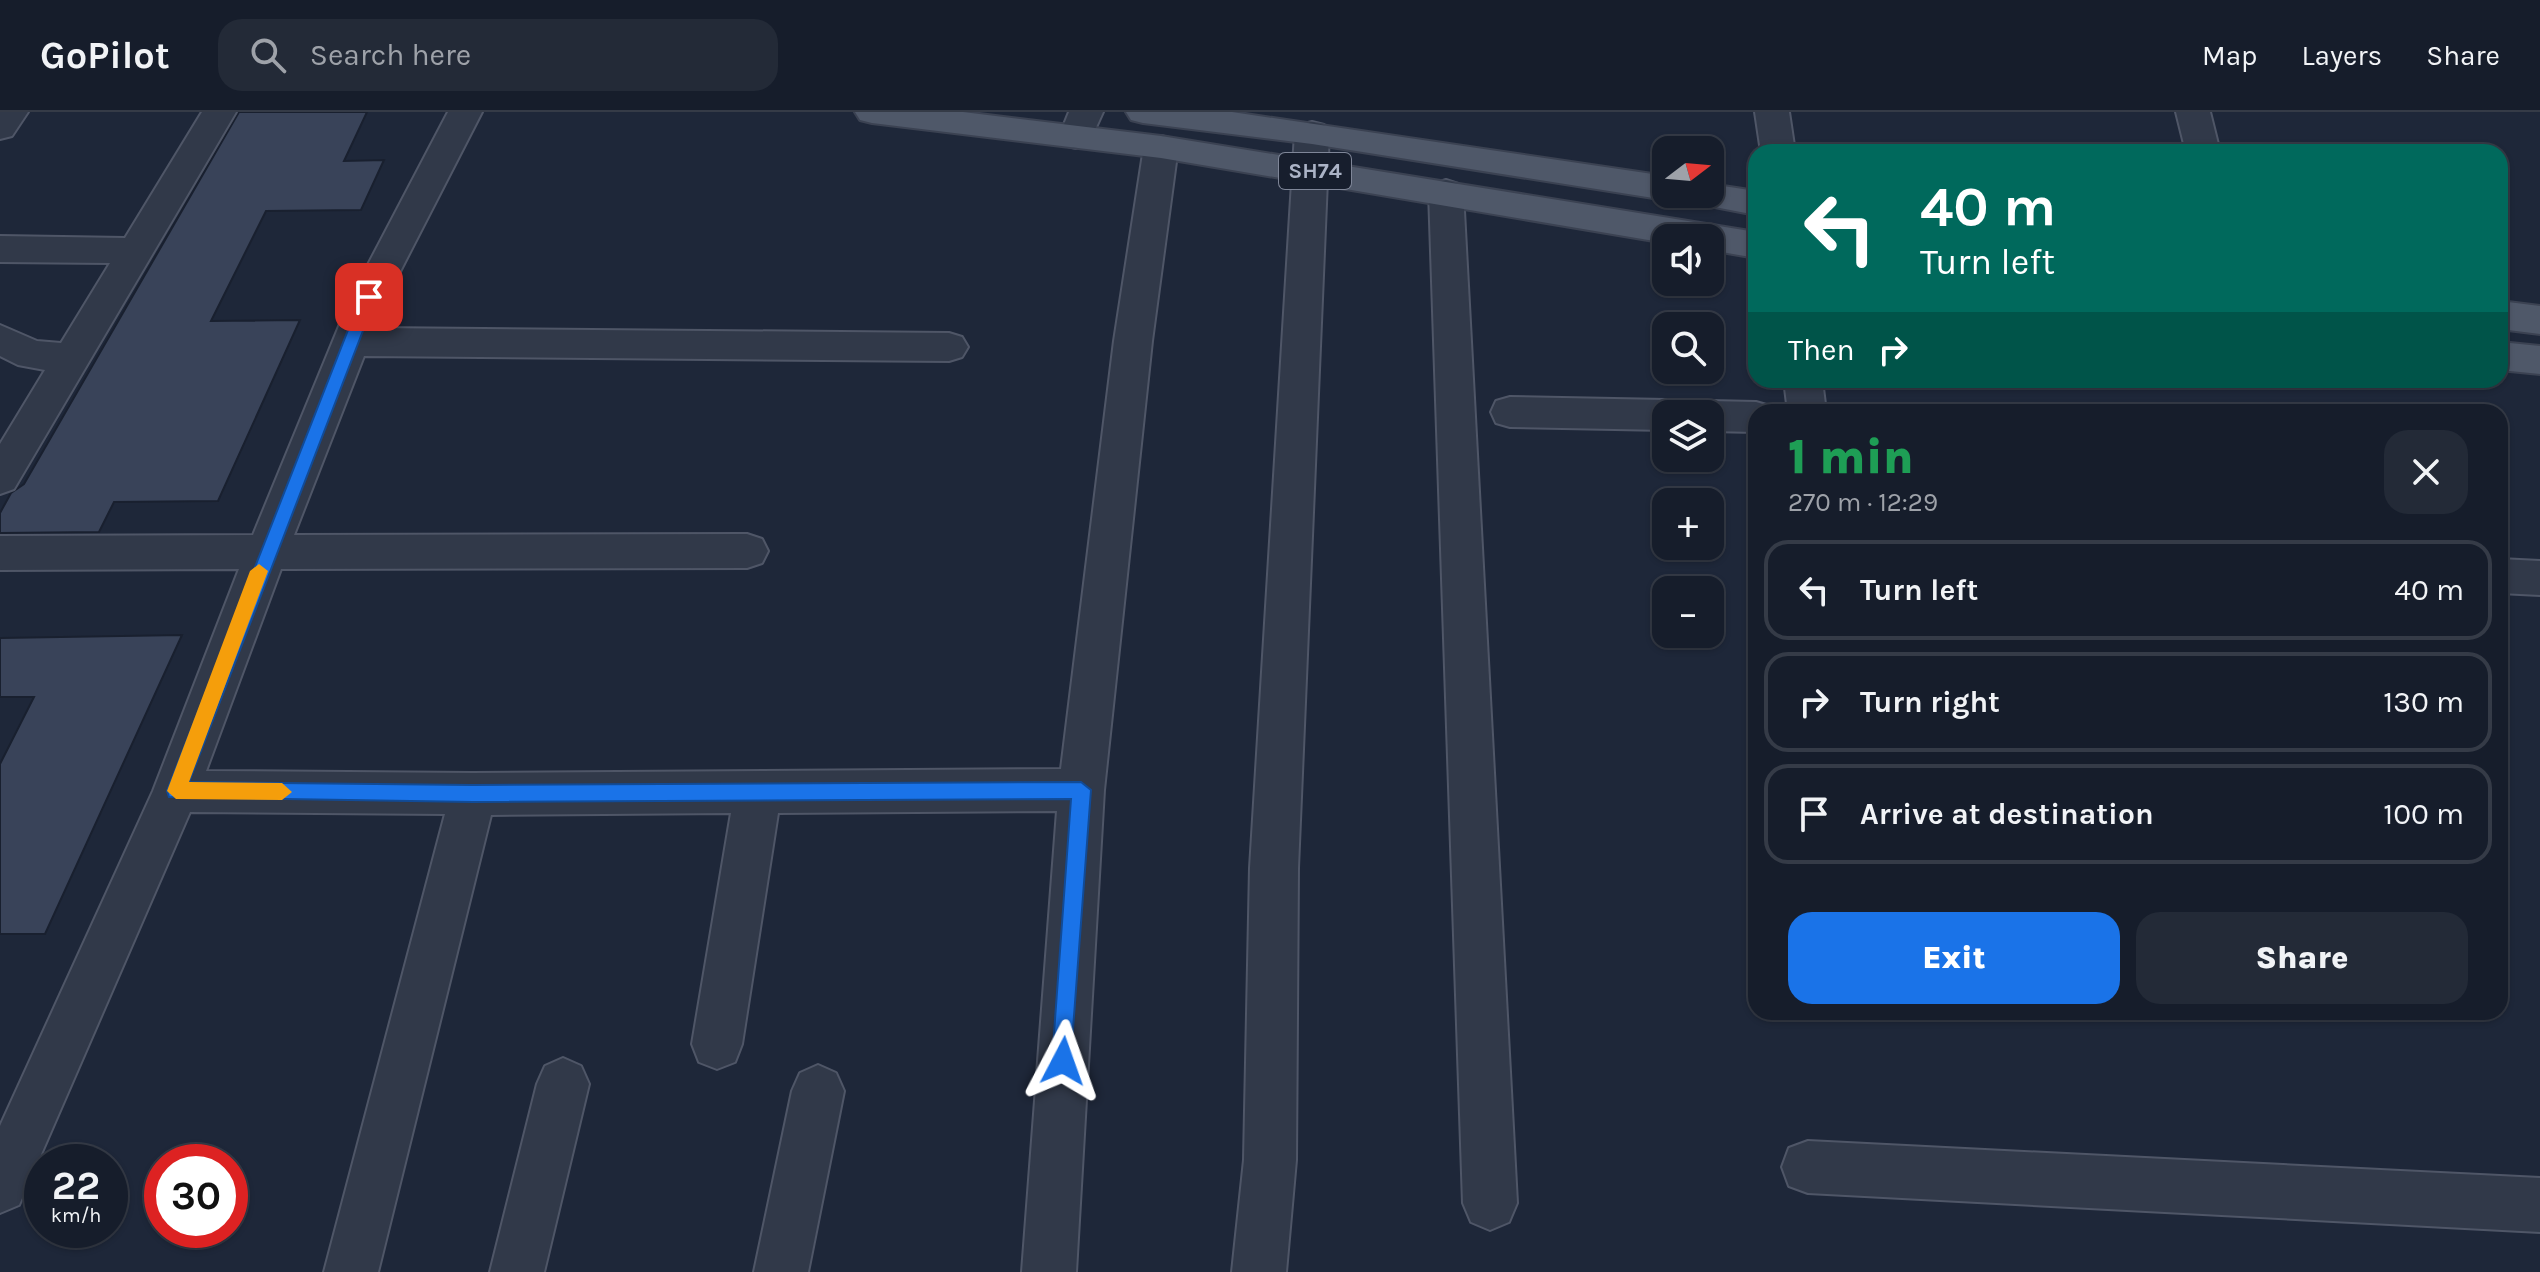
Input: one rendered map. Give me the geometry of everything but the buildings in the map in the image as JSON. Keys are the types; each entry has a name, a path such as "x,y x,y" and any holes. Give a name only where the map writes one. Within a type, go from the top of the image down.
{"main road":[{"name":"SH74","path":"872,112 1152,130 1311,152 1652,187"},
{"name":"SH74","path":"1311,152 1446,192 1748,244"},
{"path":"1724,198 1748,202"},
{"path":"2508,316 2540,320"},
{"path":"2508,357 2540,360"}],"street":[{"path":"0,128 11,112"},
{"path":"0,478 219,112"},
{"path":"0,1186 176,791 267,551 354,342 369,297 465,112"},
{"path":"1772,112 1777,144"},
{"path":"2193,112 2201,144"},
{"path":"1049,1272 1081,790 1133,341 1152,130"},
{"path":"1259,1272 1270,1160 1274,868 1311,152"},
{"path":"1446,192 1490,1203"},
{"path":"0,249 135,251"},
{"path":"0,339 31,355 70,358"},
{"path":"354,342 949,347"},
{"path":"1510,412 1652,415"},
{"path":"1724,416 1748,417"},
{"path":"0,553 747,551"},
{"path":"2508,576 2540,578"},
{"path":"176,791 473,794 1081,790"},
{"path":"717,1044 758,792"},
{"path":"351,1272 473,794"},
{"path":"517,1272 563,1084"},
{"path":"781,1272 818,1091"},
{"path":"1808,1167 2540,1205"}],"slow traffic":[{"path":"259,571 176,791 282,792"}],"route":[{"path":"369,297 354,342 267,551 176,791 473,794 1081,790 1063,1061"}]}
